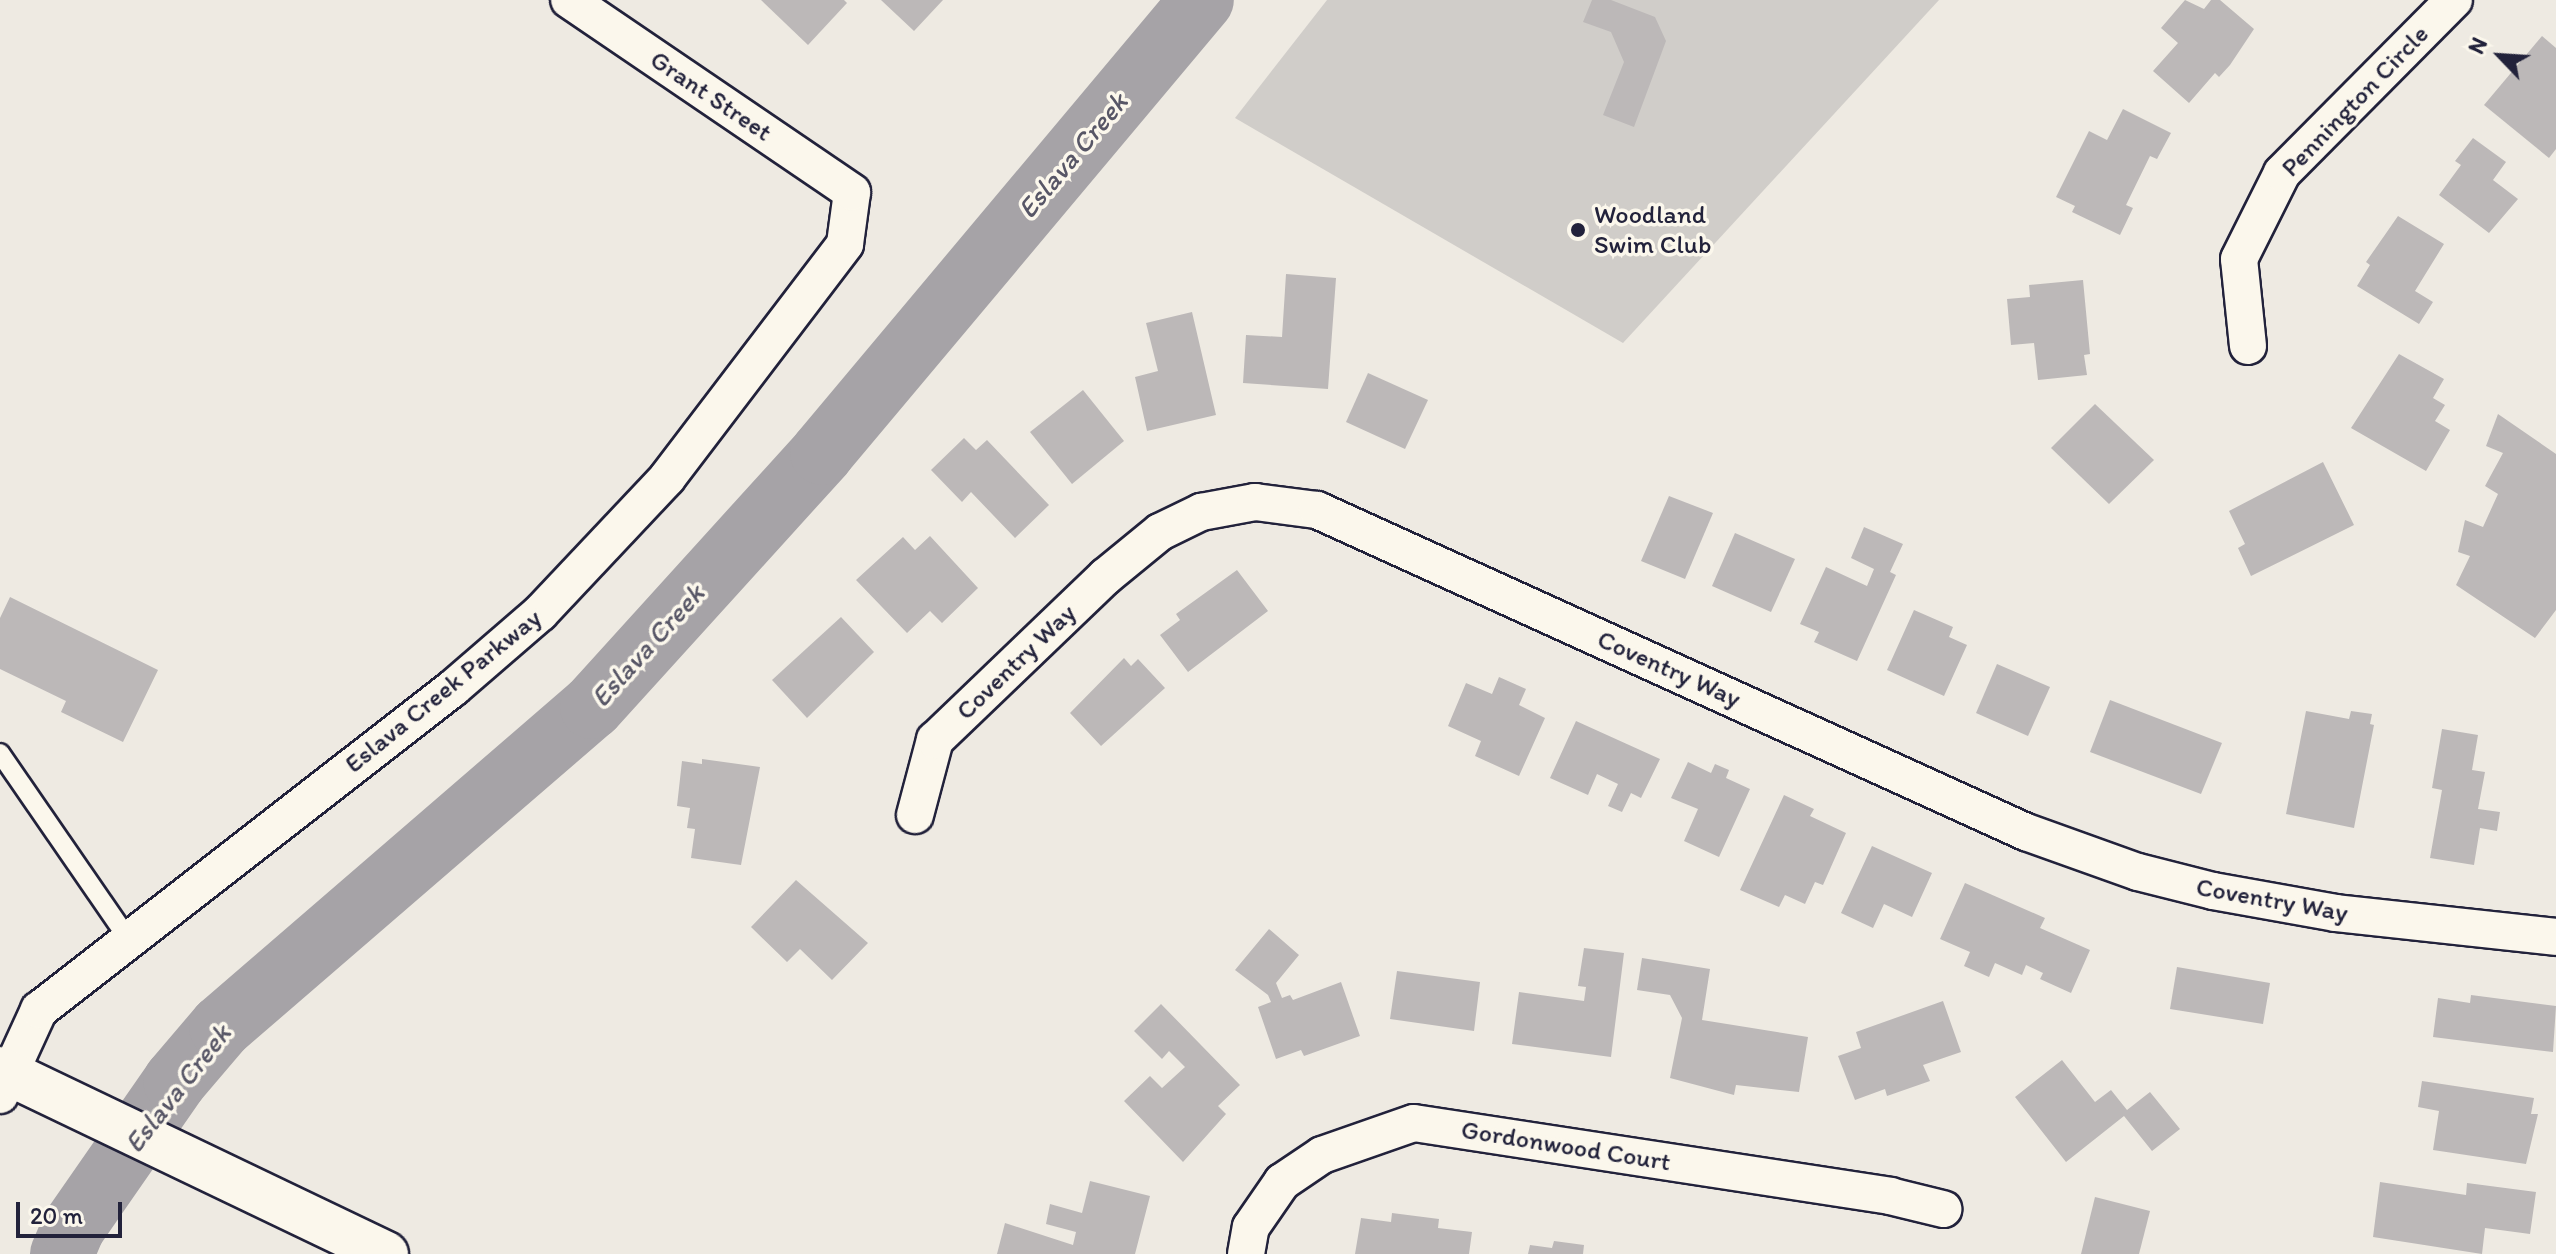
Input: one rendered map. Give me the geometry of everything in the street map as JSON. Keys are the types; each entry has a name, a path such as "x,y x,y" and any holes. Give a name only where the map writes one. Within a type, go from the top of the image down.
{"street":[{"name":"Pennington Circle","path":"2248,346 2239,259 2282,173 2454,0"},
{"name":"Grant Street","path":"594,6 852,192"},
{"name":"Eslava Creek Parkway","path":"3,1079 39,1010 127,937 453,688 540,613 667,478 845,244 852,192"},
{"name":"Coventry Way","path":"915,815 935,740 1105,577 1160,532 1201,512 1255,502 1317,510 2026,832 2138,872 2213,891 2336,913 2556,937"},
{"path":"3,1079 88,1111 386,1254"},
{"name":"Gordonwood Court","path":"1246,1254 1251,1227 1282,1182 1322,1155 1414,1123 1890,1196 1943,1209"}],"lane":[{"path":"0,753 127,937"}],"shaded area":[{"name":"Woodland Swim Club","path":"1327,0 1939,0 1623,343 1235,118"}],"building":[{"path":"761,0 844,0 847,3 808,45"},
{"path":"881,0 943,0 914,31"},
{"path":"1592,0 1611,0 1655,17 1666,41 1634,127 1603,115 1624,62 1611,32 1583,22"},
{"path":"2185,0 2204,9 2211,0 2220,0 2254,29 2230,65 2219,77 2215,73 2189,103 2153,71 2178,43 2161,28"},
{"path":"2542,36 2556,48 2556,149 2549,158 2484,105"},
{"path":"2123,109 2171,133 2157,159 2150,156 2126,205 2133,208 2120,235 2072,212 2075,206 2056,197 2089,131 2107,140"},
{"path":"2473,138 2506,162 2493,180 2518,199 2489,233 2439,195 2461,165 2455,161"},
{"path":"2398,216 2444,244 2415,291 2433,302 2419,324 2357,286 2370,265 2366,262"},
{"path":"1286,274 1336,278 1328,389 1243,383 1246,335 1282,337"},
{"path":"2083,280 2090,354 2084,355 2087,375 2038,380 2034,343 2011,345 2007,299 2030,297 2029,285"},
{"path":"1192,312 1216,415 1147,431 1135,377 1158,371 1146,323"},
{"path":"2399,354 2444,379 2433,398 2445,405 2435,421 2450,430 2426,471 2351,428"},
{"path":"1368,373 1428,400 1405,449 1346,422"},
{"path":"1083,390 1124,441 1072,484 1030,432"},
{"path":"2095,404 2154,460 2109,504 2051,448"},
{"path":"2498,414 2556,454 2556,610 2535,638 2456,585 2470,556 2458,552 2465,520 2483,527 2498,494 2485,486 2503,453 2486,446"},
{"path":"964,438 976,450 987,440 1049,505 1015,538 971,492 962,502 931,470"},
{"path":"2323,462 2354,525 2251,576 2238,548 2245,544 2229,511"},
{"path":"1669,496 1713,513 1685,579 1641,561"},
{"path":"1864,527 1903,544 1890,572 1896,575 1857,661 1814,642 1819,632 1800,624 1826,567 1867,586 1874,569 1851,558"},
{"path":"1735,533 1795,559 1771,612 1712,586"},
{"path":"930,536 978,588 942,623 930,611 907,633 856,580 903,537 915,550"},
{"path":"1237,570 1268,611 1188,672 1160,635 1180,620 1176,614"},
{"path":"10,597 158,670 123,742 61,712 66,701 0,669 0,618"},
{"path":"1914,610 1953,627 1949,637 1967,645 1944,696 1887,670"},
{"path":"841,617 874,652 807,718 772,680"},
{"path":"1124,658 1131,666 1138,659 1165,688 1101,746 1070,713"},
{"path":"1997,664 2050,687 2028,736 1976,713"},
{"path":"1499,677 1526,689 1519,705 1545,718 1519,776 1475,756 1481,741 1448,726 1466,683 1492,694"},
{"path":"2110,700 2222,743 2201,794 2090,752"},
{"path":"2306,711 2349,719 2351,711 2372,714 2370,724 2374,725 2354,828 2286,814"},
{"path":"1576,721 1660,759 1641,798 1631,793 1622,812 1608,806 1618,784 1597,774 1588,795 1550,778"},
{"path":"2442,729 2478,735 2472,770 2485,772 2478,809 2500,812 2497,831 2480,828 2474,865 2430,858 2442,790 2432,788"},
{"path":"702,759 760,767 741,865 691,858 695,829 687,828 690,808 677,806 682,761 702,764"},
{"path":"1688,762 1711,773 1715,764 1729,770 1726,778 1750,789 1719,857 1684,841 1698,809 1671,798"},
{"path":"1784,795 1814,809 1810,816 1846,833 1823,885 1815,882 1805,904 1785,895 1779,907 1740,890"},
{"path":"1872,846 1932,873 1912,917 1884,904 1873,928 1841,913"},
{"path":"796,880 868,943 832,980 800,949 787,962 751,927"},
{"path":"1965,883 2045,918 2040,928 2090,950 2071,993 2040,979 2043,973 2026,965 2022,975 1995,963 1989,977 1964,966 1970,952 1940,939"},
{"path":"1269,929 1299,955 1276,983 1282,998 1290,995 1293,1000 1341,982 1360,1036 1304,1056 1301,1050 1276,1059 1258,1007 1271,1002 1268,995 1235,970"},
{"path":"1584,948 1624,953 1611,1057 1512,1044 1519,992 1584,1001 1586,987 1578,986"},
{"path":"1642,958 1710,969 1702,1020 1808,1037 1799,1092 1736,1085 1734,1095 1670,1078 1682,1018 1670,995 1637,990"},
{"path":"2177,967 2270,983 2263,1024 2170,1009"},
{"path":"1397,971 1480,982 1474,1031 1390,1019"},
{"path":"2471,995 2556,1006 2553,1052 2433,1037 2438,998 2470,1003"},
{"path":"1943,1001 1961,1052 1923,1065 1930,1081 1887,1096 1885,1089 1855,1100 1838,1056 1861,1048 1856,1032"},
{"path":"1161,1004 1240,1085 1218,1106 1226,1114 1183,1162 1124,1101 1150,1076 1162,1088 1185,1067 1169,1051 1162,1059 1134,1031"},
{"path":"2062,1060 2095,1102 2111,1090 2127,1110 2150,1092 2180,1129 2152,1151 2124,1116 2066,1162 2015,1097"},
{"path":"2422,1081 2534,1098 2531,1114 2538,1114 2526,1164 2433,1150 2439,1111 2418,1107"},
{"path":"1090,1181 1150,1196 1135,1254 997,1254 1005,1223 1073,1245 1076,1232 1046,1224 1050,1204 1082,1213"},
{"path":"2380,1182 2466,1195 2467,1183 2536,1192 2530,1234 2485,1228 2482,1254 2373,1237"},
{"path":"2095,1197 2150,1211 2139,1254 2081,1254"},
{"path":"1392,1213 1439,1219 1438,1228 1472,1232 1469,1254 1355,1254 1361,1218 1391,1222"},
{"path":"1554,1241 1584,1245 1583,1254 1528,1254 1530,1245 1552,1248"}],"waterway":[{"name":"Eslava Creek","path":"62,1254 73,1228 175,1081 221,1027 592,707 822,453 1202,0"}],"place":[{"name":"Woodland Swim Club","path":"1578,230"}]}
